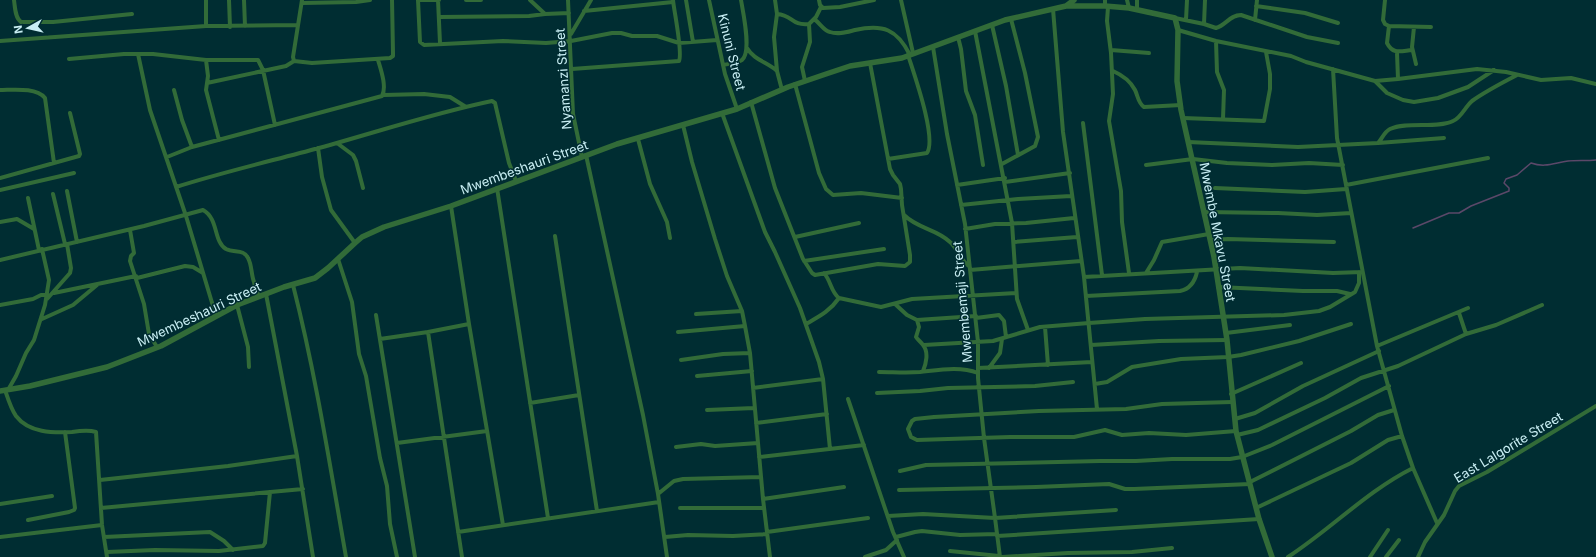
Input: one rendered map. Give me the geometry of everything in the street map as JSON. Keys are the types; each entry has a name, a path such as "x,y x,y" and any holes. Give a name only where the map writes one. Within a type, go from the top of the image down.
{"street":[{"path":"14,0 17,16 19,21 22,22 53,22 132,14"},
{"path":"206,0 206,26"},
{"path":"229,0 230,27"},
{"path":"244,0 245,26"},
{"path":"294,62 293,57 302,2 356,2 370,0"},
{"path":"207,83 286,66 294,62 312,63 378,60 390,58 393,56 392,0"},
{"path":"440,43 439,0 418,0 422,44 503,42 546,43 571,41 612,33 622,33 632,36 657,36 679,42 717,40"},
{"path":"466,0 481,0"},
{"path":"530,0 533,0 545,14"},
{"name":"Nyamanzi Street","path":"568,0 571,41 573,114 584,156 643,415 668,557"},
{"path":"570,35 591,0"},
{"path":"686,0 693,42"},
{"name":"Kinuni Street","path":"709,0 723,65 737,109"},
{"path":"741,0 747,48 750,54 777,71"},
{"path":"775,0 777,14 774,31 777,71 782,90"},
{"path":"777,14 785,14 796,24 809,24 814,19 821,7 819,0"},
{"path":"821,7 840,7 874,0"},
{"path":"888,159 926,153 929,149 930,142 924,108 910,54 901,0"},
{"name":"Mwembeshauri Street","path":"4,390 107,368 156,347 193,330 237,305 316,278 362,237 384,227 451,206 584,156 737,109 795,84 850,66 910,54 1011,19 1066,6 1074,0"},
{"path":"1127,0 1129,8"},
{"path":"1137,0 1137,10"},
{"path":"1186,20 1187,0"},
{"path":"1204,24 1205,0"},
{"path":"1255,20 1257,0"},
{"path":"1385,0 1383,20 1388,26 1431,27"},
{"path":"572,69 677,62 680,59 673,1 584,11"},
{"path":"1066,6 1106,4 1186,20 1216,28 1220,27 1236,15 1241,15 1307,37 1338,43"},
{"path":"1106,4 1114,94 1109,121 1121,191 1122,222 1129,274"},
{"path":"1256,6 1304,13 1338,22"},
{"path":"1053,9 1063,132 1070,173 1074,218 1084,277 1097,409"},
{"path":"440,17 529,16 569,13"},
{"name":"Mwembe Mkavu Street","path":"1175,18 1178,30 1177,81 1188,142 1210,237 1226,333 1236,433 1259,519 1272,557"},
{"path":"814,19 830,32 842,33 871,27 888,31 899,36 910,54"},
{"path":"1002,164 1035,146 1038,137 1025,73 1011,19"},
{"path":"805,81 802,67 810,42 809,24"},
{"path":"0,41 206,26 230,27 298,25"},
{"path":"992,25 1003,72 1018,155"},
{"path":"1388,26 1387,43 1392,50 1397,52 1412,50"},
{"path":"1414,27 1412,50 1416,64"},
{"path":"1178,30 1216,41 1291,56 1306,62 1374,81 1477,69 1494,70 1541,80 1571,78 1596,84"},
{"path":"975,31 993,126 1002,164 1012,222 1016,267 1016,293 1028,330"},
{"path":"958,37 961,49 966,91 975,115 983,165"},
{"path":"1216,41 1217,72 1224,90 1223,119"},
{"name":"Mwembemaji Street","path":"933,46 965,229 976,317 979,387 984,438 1000,556"},
{"path":"723,65 741,61 744,58 747,48"},
{"path":"1111,50 1149,53"},
{"path":"1183,118 1262,122 1265,120 1270,88 1270,74 1266,52"},
{"path":"1397,52 1398,79"},
{"path":"138,54 150,110 186,216 216,316"},
{"path":"69,59 138,54 168,54 206,60 258,60 263,70 276,125"},
{"path":"206,60 206,90 219,140"},
{"path":"378,60 384,95"},
{"path":"752,102 775,188 804,261 813,274 878,264 905,266 910,262 910,256 903,215 900,184 893,174 888,159 870,63"},
{"path":"1333,69 1332,82 1338,144 1343,165 1361,272 1379,351 1402,436 1413,468 1437,523"},
{"path":"1374,81 1387,93 1403,100 1414,102 1438,98 1468,87 1494,70"},
{"path":"1113,71 1124,76 1130,81 1140,105 1144,107 1181,105"},
{"path":"1378,143 1390,129 1454,121 1471,103 1517,75"},
{"path":"795,84 819,173 826,189 833,194 860,193 902,198"},
{"path":"0,90 30,91 42,94 45,98 54,163"},
{"path":"174,90 178,108 192,147"},
{"path":"167,157 192,147 384,95 424,94 450,97 466,107"},
{"path":"176,187 211,175 492,101 495,103 509,163 516,181"},
{"path":"0,178 79,156 80,154 70,113"},
{"path":"722,113 765,232 800,308 819,362 827,414 830,449"},
{"path":"1083,123 1102,275"},
{"path":"683,125 693,168 715,239 727,276 742,311 750,352 754,408 770,557"},
{"path":"1188,142 1298,147 1444,138"},
{"path":"638,139 650,184 667,222 670,238"},
{"path":"337,143 353,155 363,188"},
{"path":"318,148 322,177 331,210 355,243"},
{"path":"1215,188 1305,192 1346,187 1488,158"},
{"path":"1146,165 1193,159 1227,163 1272,165 1343,165"},
{"path":"0,190 74,173"},
{"path":"957,185 1070,173"},
{"path":"497,188 548,518"},
{"path":"67,191 77,242"},
{"path":"53,194 71,268 70,273 54,293"},
{"path":"961,205 1071,196"},
{"path":"28,198 34,228 48,274 47,297 42,319 34,340 26,353 16,376 4,390 16,416 22,422 37,430 49,432 96,432 102,525 107,555 155,550 219,551 258,548 265,543 270,492"},
{"path":"451,206 469,324 503,525"},
{"path":"0,260 130,230 186,216 198,210 203,210 208,212 214,220 217,235 226,249 244,253 248,256 259,297"},
{"path":"1204,212 1317,215 1351,213"},
{"path":"903,215 916,225 935,233 950,242 964,263 970,268 1016,267 1081,261"},
{"path":"965,229 1012,222 1026,223 1074,218"},
{"path":"0,222 17,219 34,228"},
{"path":"795,237 859,223"},
{"path":"130,230 134,253 131,256 130,261 136,277 150,334 156,347"},
{"path":"555,236 597,511"},
{"path":"1014,242 1077,237"},
{"path":"1146,274 1162,242 1210,237 1334,242"},
{"path":"804,261 884,249"},
{"path":"338,259 352,302 359,354 366,376 380,458 387,486 390,524 397,557"},
{"path":"0,305 32,299 41,295 47,297 54,293 185,266 193,267 203,273"},
{"path":"1084,277 1102,275 1197,272 1215,269 1240,268 1333,273 1361,272"},
{"path":"1086,296 1180,291 1184,290 1194,282 1197,272"},
{"path":"924,345 978,342 1004,338 1028,330 1045,327 1089,323 1223,316 1284,315 1319,311 1338,302 1358,288 1361,272"},
{"path":"824,273 829,280 835,295 840,298 881,307 912,299 1016,293"},
{"path":"42,319 69,307 97,285"},
{"path":"293,285 317,394 346,557"},
{"path":"1218,287 1337,291 1350,294"},
{"path":"266,294 303,488 313,557"},
{"path":"806,324 825,314 840,298"},
{"path":"895,304 907,315 917,320 999,315 1004,321 1004,338 1000,353 989,368"},
{"path":"237,305 248,347 249,367"},
{"path":"1232,402 1162,404 1126,409 982,414 916,419 912,421 908,429 911,437 917,440 1074,437 1106,430 1122,435 1186,435 1236,433 1258,430 1325,398 1361,378 1416,358 1466,334 1496,325 1542,305"},
{"path":"1378,346 1468,308"},
{"path":"696,314 742,311"},
{"path":"1459,313 1466,334"},
{"path":"376,314 415,557"},
{"path":"917,320 919,327 916,337 924,345 926,357 926,363 922,371"},
{"path":"380,339 469,324"},
{"path":"1226,333 1290,324"},
{"path":"1094,384 1107,382 1132,367 1181,360 1228,357 1293,342 1351,324"},
{"path":"678,332 745,326"},
{"path":"1045,327 1048,365"},
{"path":"428,332 462,557"},
{"path":"1091,345 1160,341 1226,340"},
{"path":"1235,419 1255,413 1303,386 1379,351"},
{"path":"680,360 750,352"},
{"path":"879,372 961,369 978,370 989,368 1092,362"},
{"path":"1232,394 1301,363"},
{"path":"697,376 752,371"},
{"path":"753,388 822,379"},
{"path":"877,393 979,387 1035,386 1073,382"},
{"path":"900,470 926,465 1172,459 1220,460 1242,457 1272,445 1388,386"},
{"path":"530,403 579,395"},
{"path":"848,398 888,516 904,557"},
{"name":"East Lalgorite Street","path":"1418,557 1425,542 1448,508 1455,491 1462,484 1487,472 1596,406"},
{"path":"707,410 754,408"},
{"path":"900,490 991,489 1109,484 1125,489 1134,489 1250,483 1351,431 1378,415 1394,410"},
{"path":"756,423 827,414"},
{"path":"397,443 487,431"},
{"path":"28,520 68,512 74,510 75,508 65,432"},
{"path":"1256,508 1351,463 1388,440 1402,436"},
{"path":"676,446 700,444 715,446 758,443"},
{"path":"760,457 864,445"},
{"path":"100,480 228,466 297,456"},
{"path":"1288,557 1310,542 1380,488 1400,474 1413,468"},
{"path":"658,494 674,481 683,479 761,477"},
{"path":"763,499 844,487"},
{"path":"101,508 303,488"},
{"path":"0,504 52,496"},
{"path":"458,532 659,502"},
{"path":"680,508 764,508"},
{"path":"888,516 923,514 995,518 1116,510"},
{"path":"665,537 688,534 733,536 767,533 868,518"},
{"path":"865,557 886,550 896,538 922,531 997,535 1259,519"},
{"path":"0,537 102,525"},
{"path":"1370,557 1388,530"},
{"path":"104,537 210,532 221,538 233,550"},
{"path":"1386,557 1399,540"},
{"path":"950,551 1000,556 1132,552 1172,548"}],"waterway":[{"path":"1413,228 1449,213 1459,213 1471,206 1509,191 1509,188 1504,183 1506,179 1517,175 1531,163 1550,165 1568,161 1596,160"}]}
